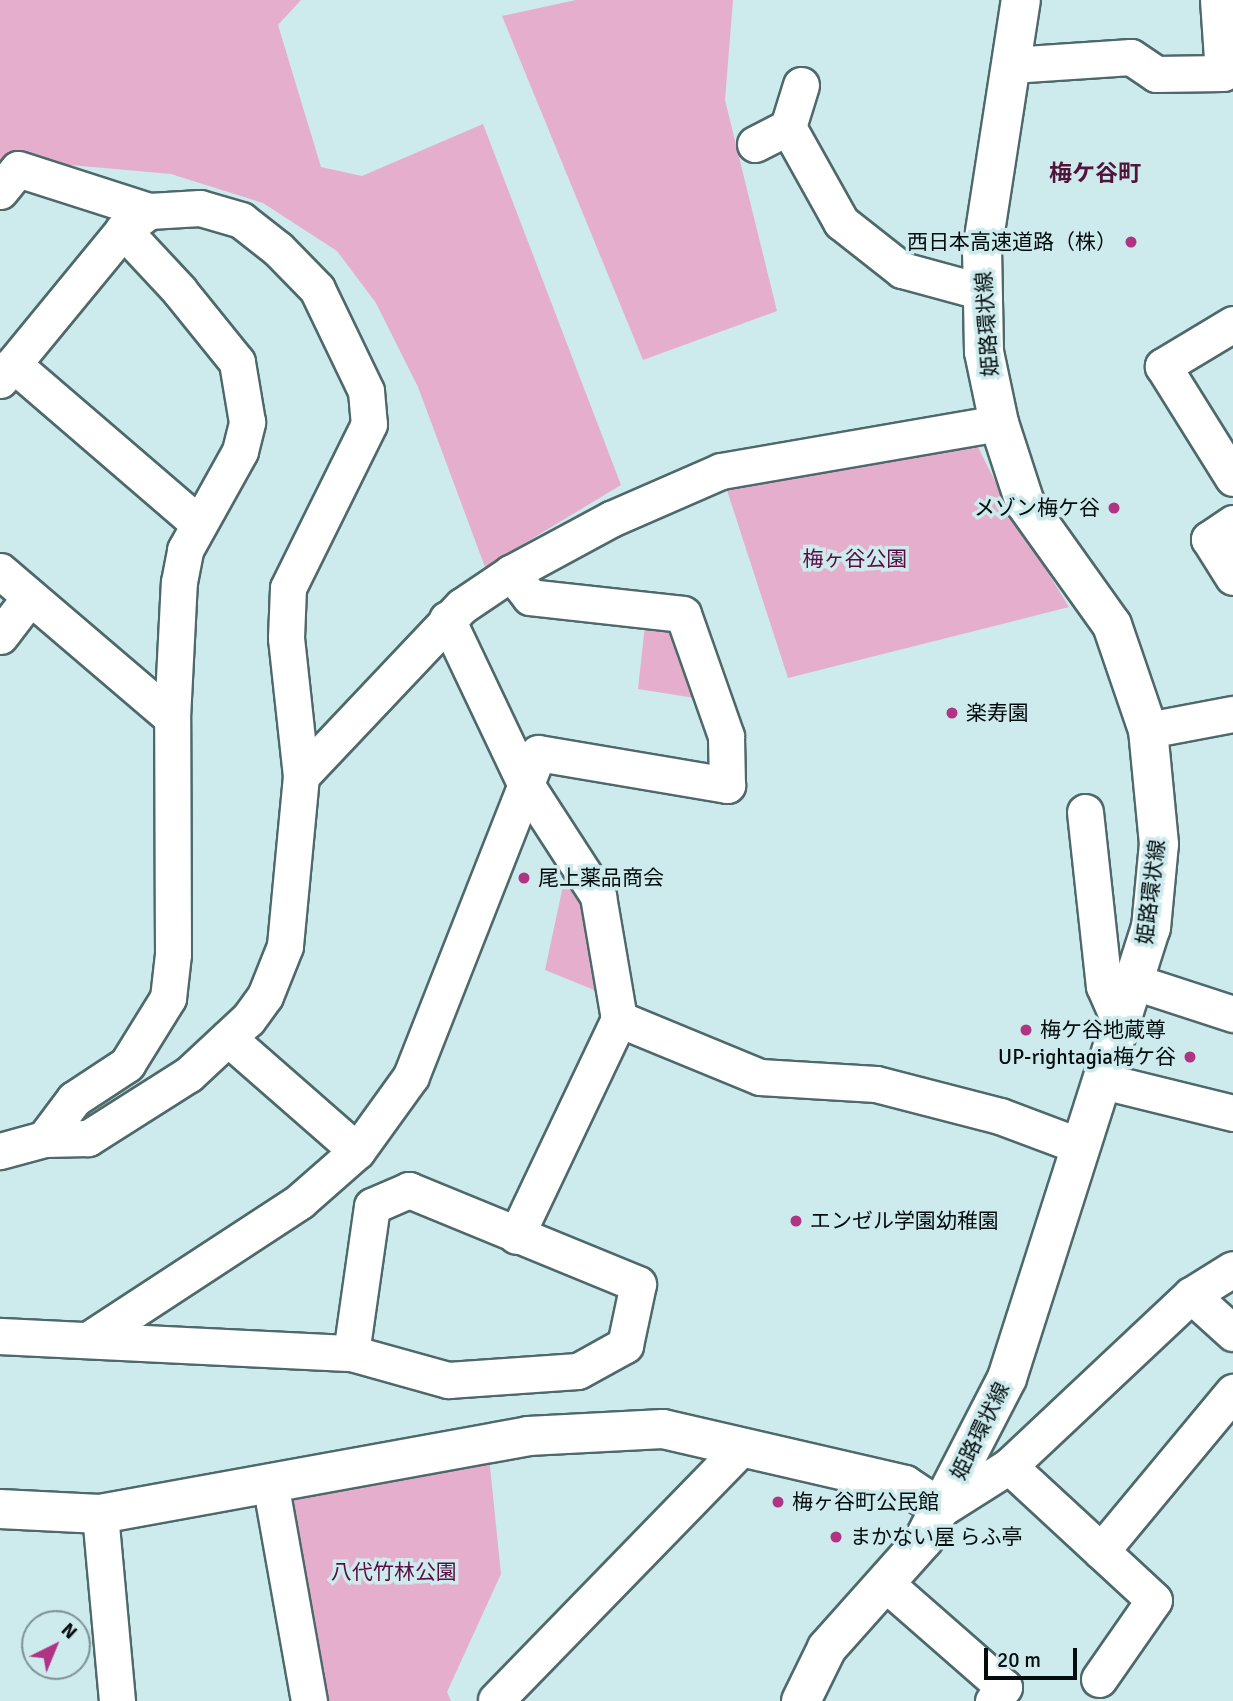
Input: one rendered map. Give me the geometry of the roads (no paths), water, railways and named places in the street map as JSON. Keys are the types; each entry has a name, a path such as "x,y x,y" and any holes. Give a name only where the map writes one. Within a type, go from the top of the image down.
{"main road":[{"name":"姫路環状線","path":"800,1701 827,1648 924,1539 1007,1378 1080,1146 1122,1027 1151,928 1159,845 1148,730 1112,625 1025,503 999,423 984,352 982,251 1021,0"},
{"path":"0,1509 100,1514 528,1436 663,1429 905,1485 941,1509"}],"street":[{"path":"1011,65 1131,57 1156,74 1223,73 1219,0"},
{"path":"800,85 788,127 841,222 902,270 983,292"},
{"path":"755,144 788,127"},
{"path":"0,191 18,169 136,220 210,211 241,220 278,249 317,289 366,391 369,424 288,588 286,638 301,776 285,946 265,996 228,1038 188,1074 88,1138 44,1139 0,1151"},
{"path":"136,220 7,372 198,523"},
{"path":"44,1139 74,1099 127,1064 168,998 173,954 172,718 179,582 184,550 240,451 247,422 237,362 180,290 136,220"},
{"path":"1233,324 1163,366 1233,478"},
{"path":"301,776 447,619 511,573 611,519 722,471 999,423"},
{"path":"1233,523 1209,539 1233,577"},
{"path":"0,571 172,718"},
{"path":"91,1338 300,1201 357,1151 411,1076 538,753 727,785 726,736 683,614 530,597 511,573"},
{"path":"0,636 30,597"},
{"path":"447,619 525,783 598,896 620,1019 516,1236"},
{"path":"1148,730 1233,714"},
{"path":"1085,812 1104,986 1122,1027"},
{"path":"1135,982 1233,1014"},
{"path":"620,1019 761,1077 876,1084 1000,1116 1080,1146"},
{"path":"228,1038 357,1151"},
{"path":"1103,1081 1233,1112"},
{"path":"0,1336 91,1338 351,1353 448,1380 578,1371 625,1345 638,1284 516,1236 409,1189 372,1206 351,1353"},
{"path":"941,1509 1009,1466 1191,1295 1233,1269"},
{"path":"1191,1295 1233,1333"},
{"path":"1101,1551 1233,1392"},
{"path":"496,1700 741,1448"},
{"path":"1009,1466 1154,1600 1099,1679"},
{"path":"270,1482 309,1701"},
{"path":"100,1514 117,1701"},
{"path":"885,1583 1004,1687 993,1701"}],"place":[{"name":"西日本高速道路（株）","path":"1131,242"},
{"name":"メゾン梅ケ谷","path":"1114,508"},
{"name":"楽寿園","path":"952,713"},
{"name":"尾上薬品商会","path":"524,878"},
{"name":"梅ケ谷地蔵尊","path":"1026,1030"},
{"name":"UP-rightagia梅ケ谷","path":"1190,1057"},
{"name":"エンゼル学園幼稚園","path":"796,1221"},
{"name":"梅ヶ谷町公民館","path":"778,1502"},
{"name":"まかない屋 らふ亭","path":"836,1537"}],"district":[{"name":"梅ケ谷町","path":"1095,174"}],"park label":[{"name":"梅ヶ谷公園","path":"855,559"},
{"name":"八代竹林公園","path":"394,1572"}]}
